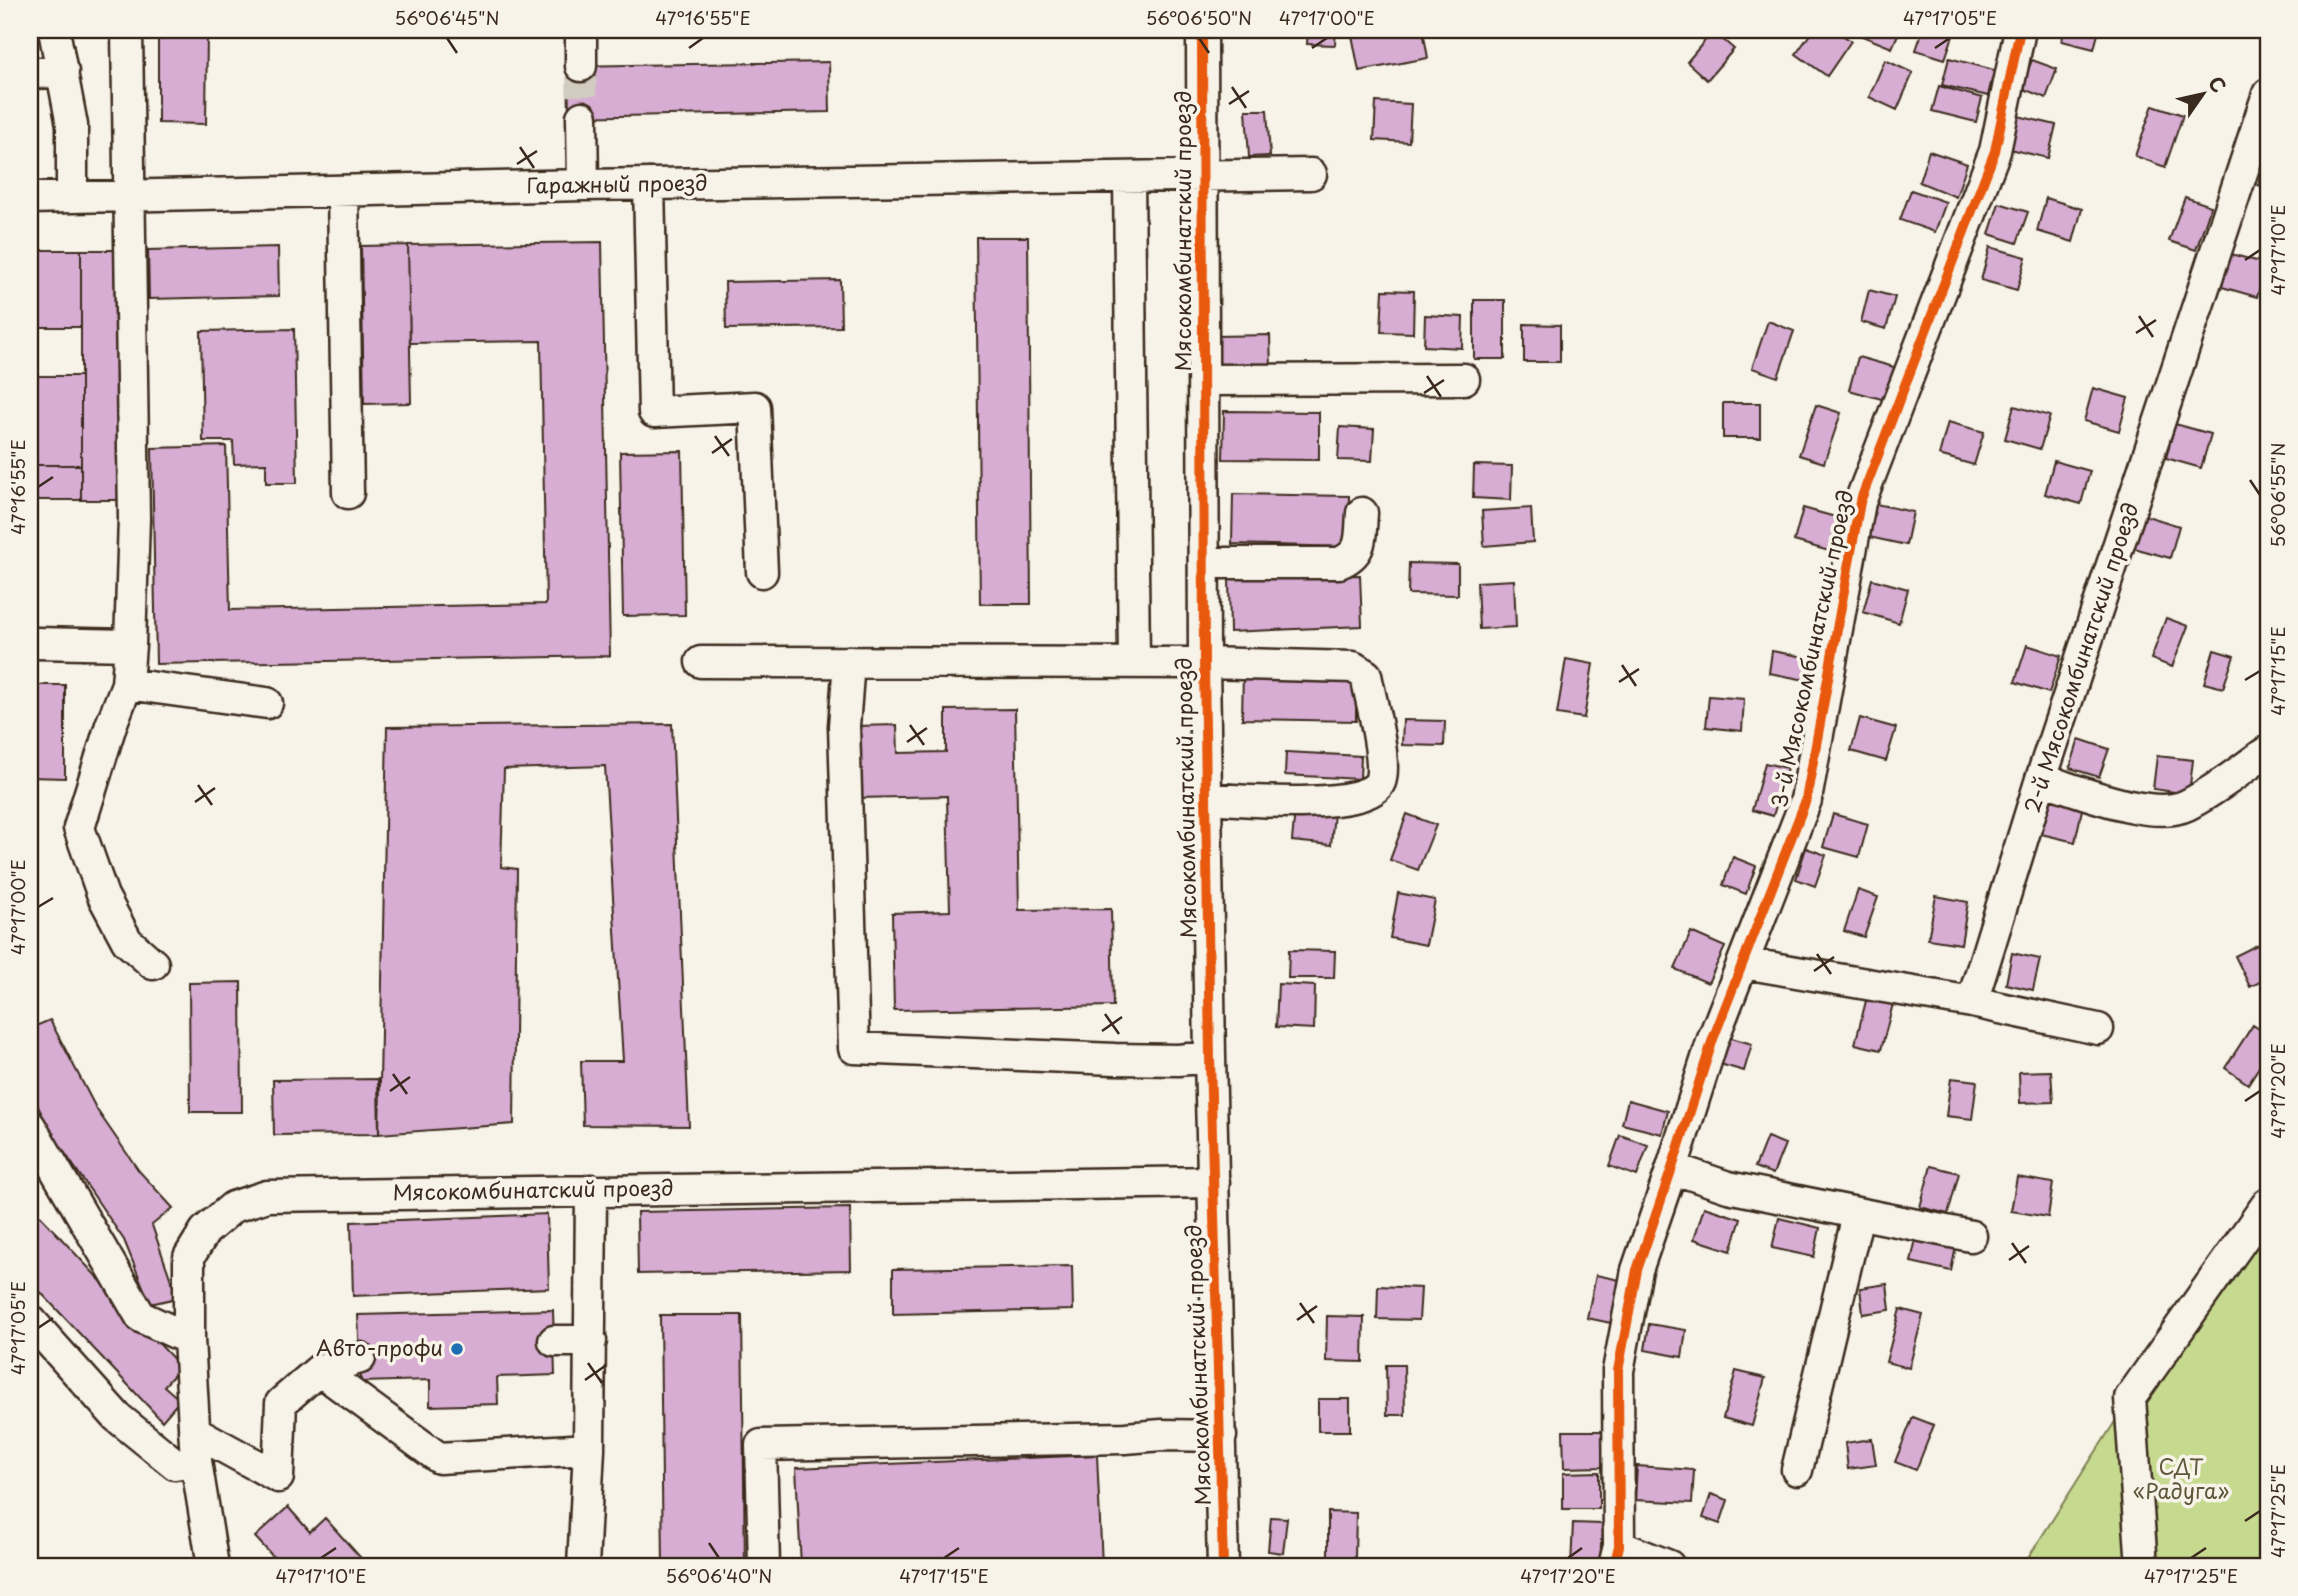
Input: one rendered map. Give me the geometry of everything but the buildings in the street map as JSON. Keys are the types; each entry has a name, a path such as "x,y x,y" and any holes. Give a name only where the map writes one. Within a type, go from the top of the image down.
{"street":[{"path":"54,30 72,125 72,197"},
{"path":"127,30 134,518 130,646 127,684 111,725 79,828 103,896 127,941 153,964"},
{"path":"581,30 581,66"},
{"name":"Мясокомбинатский проезд","path":"1202,30 1204,663 1210,1058 1223,1566"},
{"name":"3-й Мясокомбинатский проезд","path":"1616,1556 1618,1371 1637,1270 1713,1039 1805,800 1860,502 1995,151 2020,30"},
{"path":"30,73 63,72"},
{"name":"2-й Мясокомбинатский проезд","path":"1972,1002 2041,779 2268,94"},
{"path":"582,117 583,185"},
{"name":"Гаражный проезд","path":"30,198 583,185 1311,174"},
{"path":"1129,177 1135,663"},
{"path":"649,184 654,412 755,407 762,572"},
{"path":"343,191 348,493"},
{"path":"1204,380 1464,379"},
{"path":"1204,563 1339,563 1352,558 1360,545 1362,513"},
{"path":"36,643 130,646"},
{"path":"701,662 1204,663 1353,667 1366,675 1379,734 1381,778 1377,786 1356,798 1301,802 1207,798"},
{"path":"849,663 844,726 854,1048 1115,1059 1210,1058"},
{"path":"127,684 267,703"},
{"path":"2041,779 2141,810 2169,811 2186,806 2268,751"},
{"path":"1744,963 1972,1002 2098,1029"},
{"path":"30,1126 141,1317 189,1339"},
{"path":"1672,1168 1728,1187 1970,1236"},
{"name":"Мясокомбинатский проезд","path":"213,1566 196,1461 189,1339 189,1256 205,1231 233,1207 268,1196 1214,1182"},
{"path":"583,1566 589,1449 591,1190"},
{"path":"2142,1566 2130,1398 2268,1203"},
{"path":"1797,1470 1858,1215"},
{"path":"30,1320 117,1417 175,1464 196,1461"},
{"path":"554,1341 591,1341"},
{"path":"194,1431 278,1477 281,1403 319,1370 360,1358"},
{"path":"319,1370 439,1458 589,1449"},
{"path":"764,1566 761,1444 1221,1436"},
{"path":"1616,1556 1669,1566"}],"green space":[{"name":"СДТ «Радуга»","path":"2268,1203 2268,1566 2023,1566 2130,1398"}],"tunnel":[{"path":"581,66 582,117"}],"cycle path":[{"path":"1202,30 1204,663 1210,1057 1223,1566"},
{"path":"1614,1566 1619,1546 1618,1371 1637,1270 1713,1039 1806,800 1860,502 1995,151 2020,30"}],"place":[{"name":"Авто-профи","path":"457,1349"}]}
